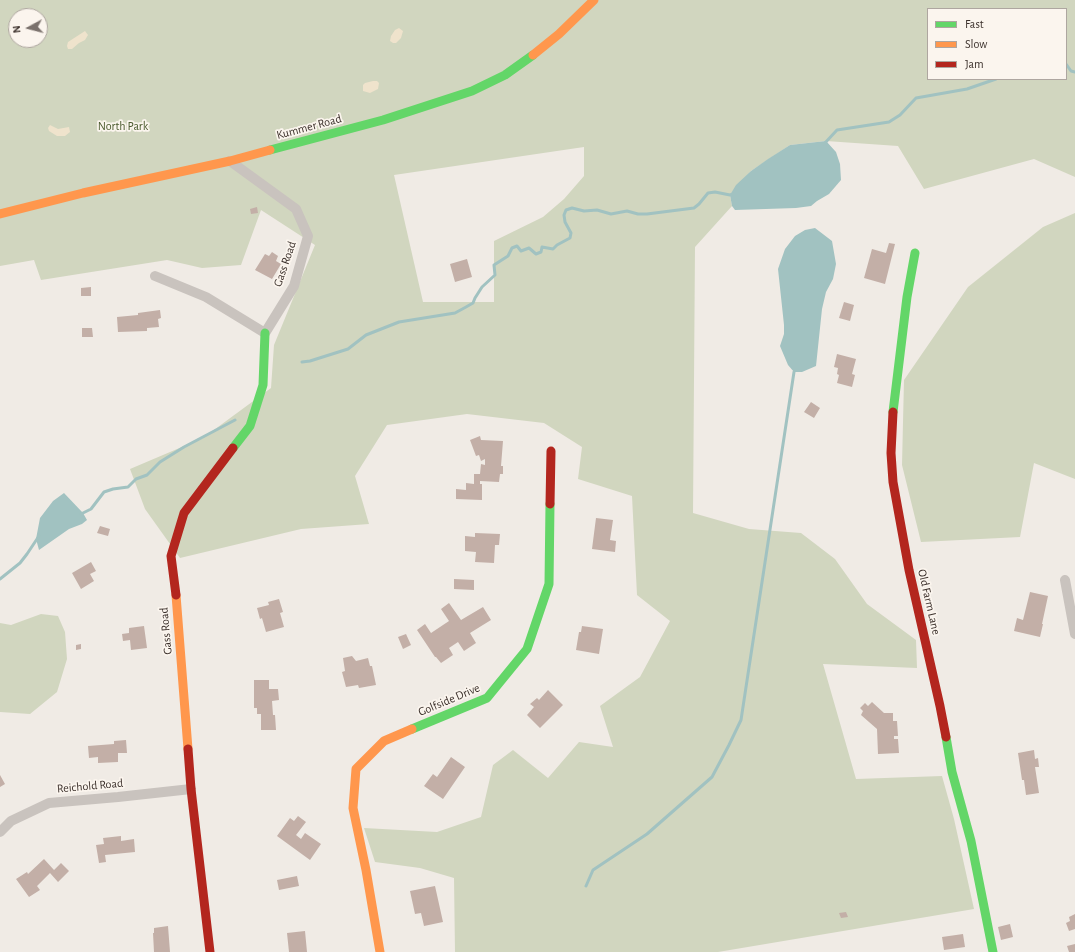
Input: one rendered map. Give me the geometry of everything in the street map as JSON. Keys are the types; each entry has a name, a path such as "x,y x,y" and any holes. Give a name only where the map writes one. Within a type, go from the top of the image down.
{"street":[{"name":"Kummer Road","path":"0,214 83,193 230,161 383,120 472,91 505,75 531,57 560,34 594,0"},
{"name":"Gass Road","path":"210,952 191,789 178,614 171,556 184,513 250,426 263,385 265,332 294,286 308,236 296,209 230,161"},
{"name":"Old Farm Lane","path":"915,253 907,297 893,403 891,453 893,482 909,570 940,706 952,772 971,842 993,952"},
{"path":"155,276 206,297 265,332"},
{"name":"Golfside Drive","path":"380,952 366,870 353,808 356,769 384,741 487,698 527,649 549,584 551,451"},
{"path":"1065,580 1075,634"},
{"name":"Reichold Road","path":"0,832 11,821 49,803 191,789"}],"green space":[{"name":"North Park","path":"0,0 1075,0 1075,177 1034,159 924,189 898,146 826,141 790,145 751,171 730,195 732,206 695,247 693,513 749,529 801,533 835,559 867,604 916,640 917,668 823,664 856,779 942,776 954,819 974,909 718,952 455,952 454,878 420,868 375,862 364,828 437,832 481,817 493,765 513,750 548,778 579,742 613,747 600,706 640,677 670,621 637,595 632,496 578,479 582,447 544,423 467,414 387,425 355,476 369,524 301,529 180,558 145,509 130,469 203,438 271,388 274,345 315,245 261,210 241,265 202,268 167,260 41,280 34,260 0,266","holes":["584,147 584,176 564,199 543,217 494,241 494,302 423,302 394,175"]},
{"path":"1075,213 1075,479 1034,463 1020,537 921,542 902,465 904,380 968,287 1043,227"},
{"path":"41,614 58,616 65,632 67,659 57,692 30,714 0,712 0,623 11,625"}],"sand":[{"path":"399,28 403,31 401,38 396,43 393,43 390,41 391,36 395,30"},
{"path":"85,31 88,35 85,40 72,49 68,49 68,42"},
{"path":"377,81 379,83 378,89 370,93 363,91 363,85 365,83"},
{"path":"50,125 58,129 69,127 70,132 65,136 57,136 49,131 48,128"}],"water":[{"path":"826,141 836,152 840,164 841,180 829,194 811,206 796,208 735,210 732,206 730,195 736,185 751,171 768,159 790,145"},
{"path":"815,228 832,241 836,264 833,279 826,292 822,309 816,366 802,372 794,372 788,365 780,346 784,334 784,325 778,269 785,249 795,236 805,230"},
{"path":"64,493 83,513 87,520 82,524 69,529 39,550 36,539 40,518 53,501"}],"building":[{"path":"257,207 258,213 251,214 250,209"},
{"path":"889,243 895,244 885,284 864,278 872,249 886,253"},
{"path":"272,252 278,256 276,261 281,264 272,279 255,270 265,254 269,256"},
{"path":"467,259 472,277 455,282 450,264"},
{"path":"91,287 91,296 81,296 81,288"},
{"path":"844,302 854,305 850,321 839,318"},
{"path":"160,310 161,318 158,319 159,327 147,328 147,331 118,332 117,317 138,315 138,313"},
{"path":"82,328 92,328 93,337 82,337"},
{"path":"837,354 856,359 852,374 855,375 852,387 837,383 839,375 837,374 838,368 834,367"},
{"path":"811,402 820,408 814,418 804,412"},
{"path":"480,436 481,440 503,441 501,466 503,466 503,474 500,474 499,482 480,481 480,484 482,484 482,500 456,499 456,489 466,490 466,483 474,484 474,474 480,474 481,464 485,465 485,459 481,461 479,455 476,456 470,440"},
{"path":"596,518 613,520 610,540 616,541 615,552 592,549"},
{"path":"100,526 110,529 108,536 97,533"},
{"path":"475,533 500,534 499,545 495,545 494,563 475,562 476,552 465,551 465,536 475,537"},
{"path":"91,562 96,571 90,574 94,581 81,589 72,573"},
{"path":"454,579 474,580 474,590 454,589"},
{"path":"1030,592 1048,596 1040,637 1014,631 1017,618 1023,620"},
{"path":"279,599 283,612 280,613 284,627 266,632 257,608 269,605 268,602"},
{"path":"449,603 461,620 483,607 491,620 470,633 476,643 464,651 458,642 449,648 453,655 441,663 435,657 417,630 425,624 431,633 449,621 441,609"},
{"path":"144,626 147,648 131,650 130,640 123,641 122,634 129,633 129,628"},
{"path":"582,626 603,629 599,654 576,650 579,632 581,632"},
{"path":"406,634 411,645 403,649 398,637"},
{"path":"81,644 81,649 76,650 76,645"},
{"path":"352,656 356,661 368,658 370,666 372,666 376,685 359,688 358,685 346,687 342,672 345,671 343,658"},
{"path":"254,680 269,680 269,689 278,689 279,700 272,701 276,730 261,730 261,714 257,714 257,708 254,708"},
{"path":"548,690 563,705 540,728 527,715 534,707 530,704 537,698 539,700"},
{"path":"872,702 884,713 893,713 893,721 897,721 898,736 894,736 894,739 898,739 899,753 878,754 877,729 861,715 863,711 860,708 865,703 868,706"},
{"path":"126,740 127,753 118,753 118,762 98,763 98,757 89,758 88,746 114,744 114,741"},
{"path":"1034,750 1035,759 1038,758 1039,767 1035,767 1039,793 1026,795 1018,753"},
{"path":"451,757 465,767 443,799 424,786 433,774 437,777"},
{"path":"0,775 5,784 0,787"},
{"path":"298,816 306,822 296,835 301,839 305,833 321,844 310,860 277,836 290,818 294,821"},
{"path":"121,836 121,841 134,839 135,852 105,855 106,862 99,863 96,845 104,844 103,838"},
{"path":"44,859 54,870 61,863 69,871 58,882 50,873 37,886 40,890 29,897 16,879 27,872 28,874"},
{"path":"297,876 299,886 279,890 277,880"},
{"path":"435,886 443,922 424,926 421,913 415,914 410,891"},
{"path":"846,912 848,917 841,918 839,913"},
{"path":"1075,914 1075,929 1069,931 1066,923 1070,921 1069,917"},
{"path":"1010,924 1013,937 1001,940 998,927"},
{"path":"168,926 170,952 154,952 154,928"},
{"path":"305,931 307,952 289,952 287,933"},
{"path":"963,934 965,947 944,950 942,937"},
{"path":"1075,944 1075,952 1069,952 1067,946"}],"waterway":[{"path":"1067,65 1071,71 1075,72"},
{"path":"824,144 837,130 889,122 900,115 916,98 967,89 993,80"},
{"path":"302,362 310,361 348,349 366,335 399,322 455,313 473,303 482,287 495,275 494,265 508,256 512,248 517,246 521,251 529,248 536,254 541,252 542,247 553,249 570,238 571,233 565,222 564,215 566,210 572,208 584,211 597,210 611,214 627,211 638,214 647,214 694,208 708,193 715,192 730,195 733,194"},
{"path":"586,886 593,870 647,834 712,777 741,720 794,372"},
{"path":"81,514 91,509 104,492 128,487 136,479 147,475 160,462 184,447 235,420"},
{"path":"0,579 20,563 39,536"}],"traffic: fast":[{"path":"270,150 383,120 472,91 505,75 533,55"},
{"path":"893,412 907,297 915,253"},
{"path":"233,448 250,426 263,385 265,333"},
{"path":"412,729 487,698 527,649 549,584 550,504"},
{"path":"946,737 952,772 971,841 993,952"}],"traffic: slow":[{"path":"533,55 559,34 594,0"},
{"path":"0,214 83,193 230,161 270,150"},
{"path":"176,595 188,749"},
{"path":"380,952 366,870 353,808 356,769 384,741 412,729"}],"traffic: jam":[{"path":"893,412 891,453 893,482 909,570 946,737"},
{"path":"176,595 171,556 184,513 233,448"},
{"path":"550,504 551,451"},
{"path":"188,749 191,789 210,952"}]}
